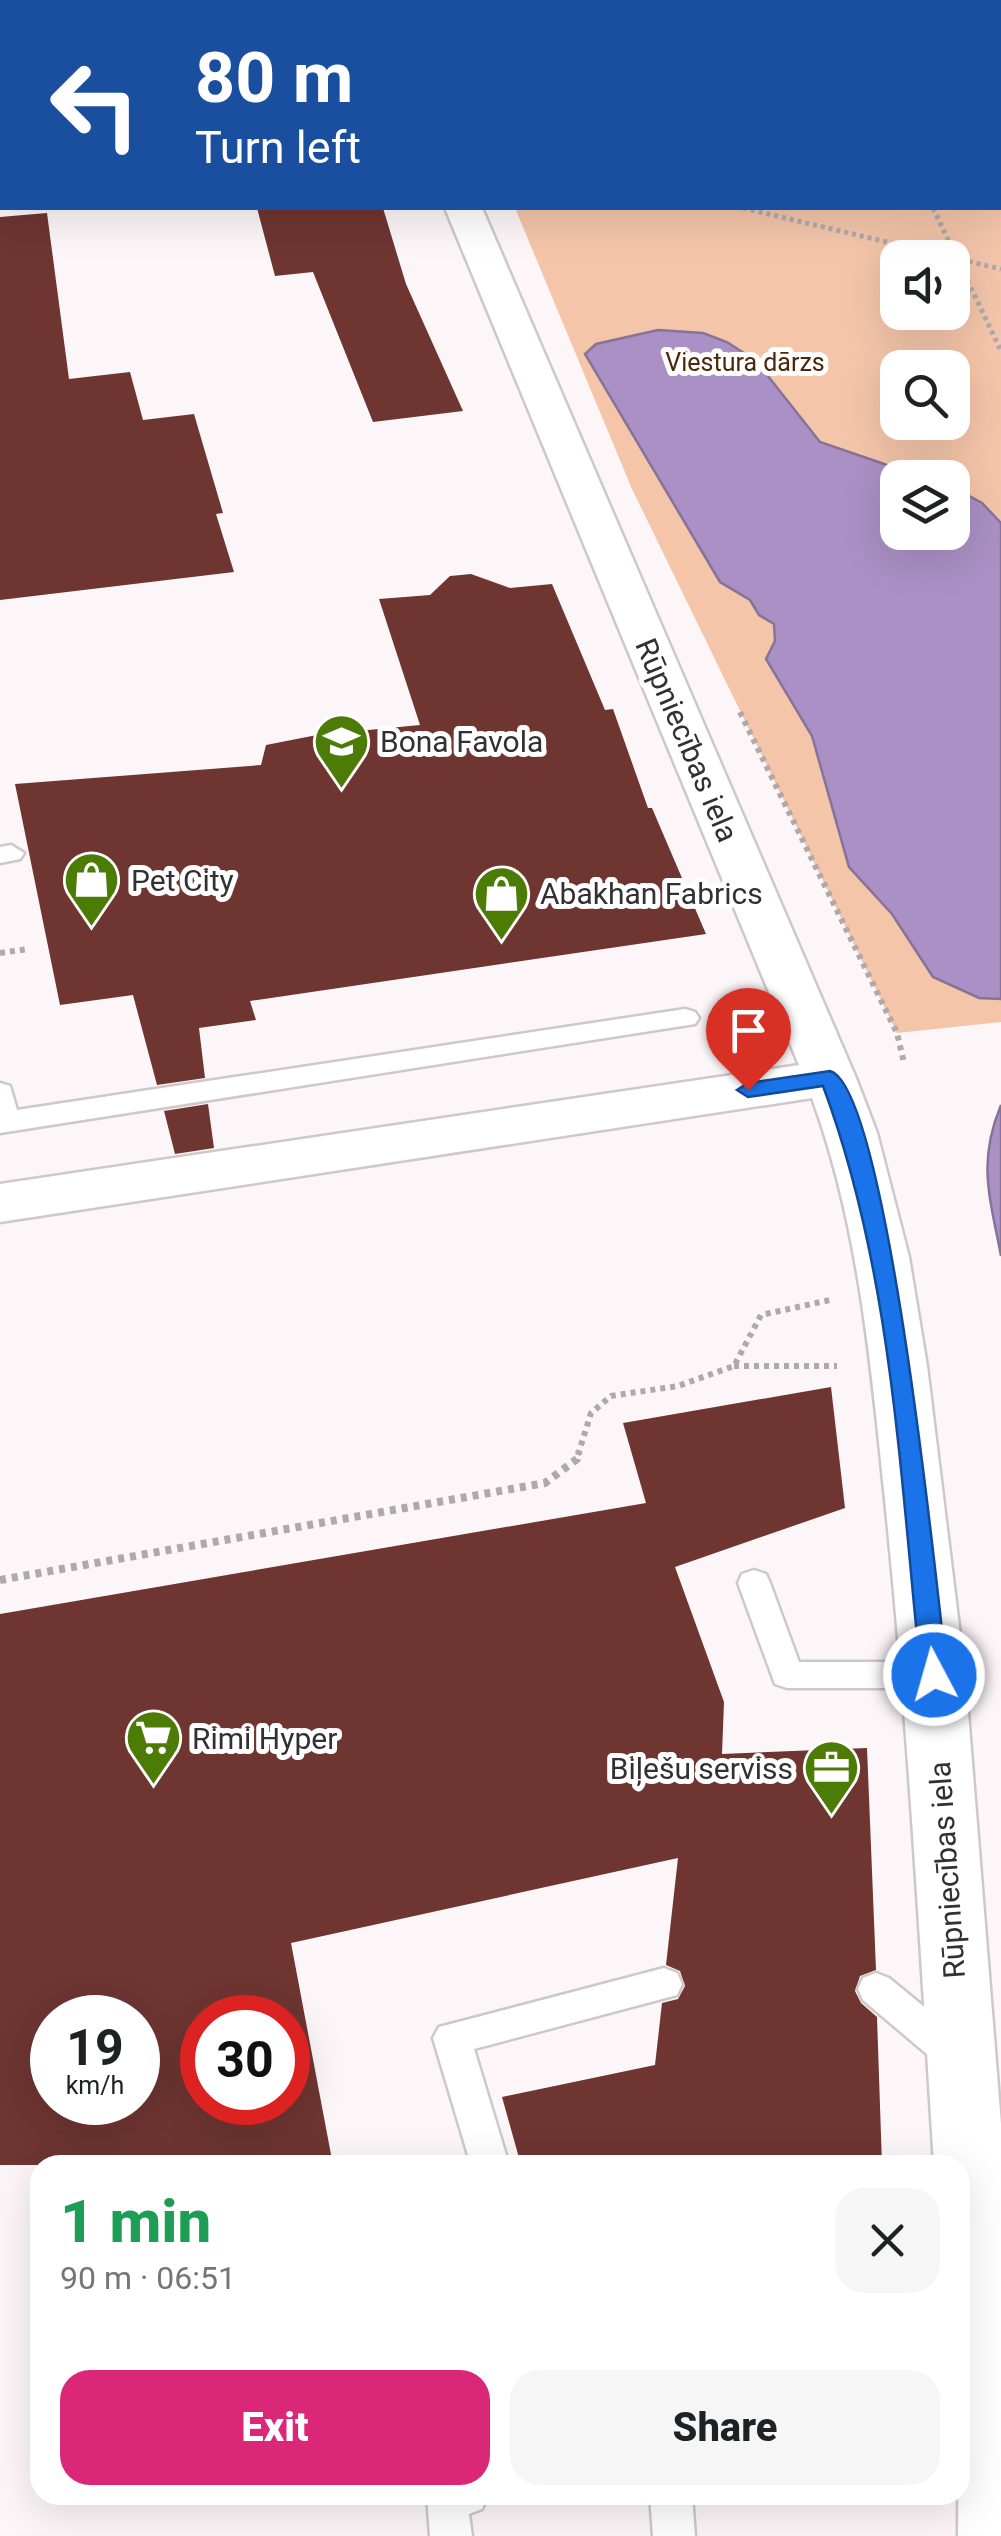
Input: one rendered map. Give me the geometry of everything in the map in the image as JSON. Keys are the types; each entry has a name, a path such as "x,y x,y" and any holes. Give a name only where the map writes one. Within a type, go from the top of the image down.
{"street":[{"name":"Rūpniecības iela","path":"465,210 830,1078 851,1133 882,1257 900,1366 981,2060 972,2396 996,2536"},
{"path":"0,1203 830,1078"}],"lane":[{"path":"0,1093 3,1122 685,1018"},
{"path":"754,1583 786,1675 934,1675"},
{"path":"487,2155 452,2038 664,1984"},
{"path":"876,1990 981,2060"},
{"path":"448,2505 451,2536"},
{"path":"672,2505 674,2536"}],"path":[{"path":"751,210 880,240"},
{"path":"934,210 948,240"},
{"path":"970,261 1001,269"},
{"path":"970,287 1001,351"},
{"path":"0,953 28,949"},
{"path":"734,1366 761,1315 837,1299"},
{"path":"0,1580 546,1483 577,1458 591,1413 611,1396 678,1386 734,1366 900,1366"}],"green space":[{"name":"Viestura dārzs","path":"516,210 1001,210 1001,1022 897,1033 632,489"}],"shaded area":[{"path":"658,330 703,333 727,342 756,361 820,442 880,463 880,550 970,550 970,496 1001,523 1001,999 979,998 933,977 892,914 849,867 812,736 766,659 775,641 774,624 759,615 750,600 720,582 585,354 596,344"},
{"path":"1001,1105 1001,1256 988,1163"}],"building":[{"path":"258,210 384,210 406,284 463,411 373,422 313,272 275,276"},
{"path":"47,213 69,379 130,372 143,420 194,414 223,513 216,514 234,572 0,600 0,217"},
{"path":"471,574 510,588 552,584 605,710 613,709 648,808 652,808 706,934 250,1001 256,1020 199,1028 205,1078 157,1085 133,995 60,1005 15,784 261,765 266,745 317,735 420,725 379,599 430,595 450,576"},
{"path":"208,1104 214,1148 175,1154 164,1111"},
{"path":"831,1387 845,1508 675,1567 724,1702 722,1754 867,1748 876,1970 860,1976 855,1991 861,2003 877,2017 882,2155 518,2155 502,2097 655,2065 662,2003 678,1999 685,1986 680,1971 666,1965 678,1858 291,1943 301,1995 180,1995 180,2125 310,2125 310,2043 331,2155 30,2155 30,2165 0,2165 0,1614 646,1503 623,1423"}],"place":[{"name":"Bona Favola","path":"341,790"},
{"name":"Pet City","path":"92,929"},
{"name":"Abakhan Fabrics","path":"501,942"},
{"name":"Rimi Hyper","path":"153,1787"},
{"name":"Biļešu serviss","path":"832,1817"}],"route":[{"path":"748,1090 830,1078 851,1133 882,1257 900,1366 934,1675"}]}
